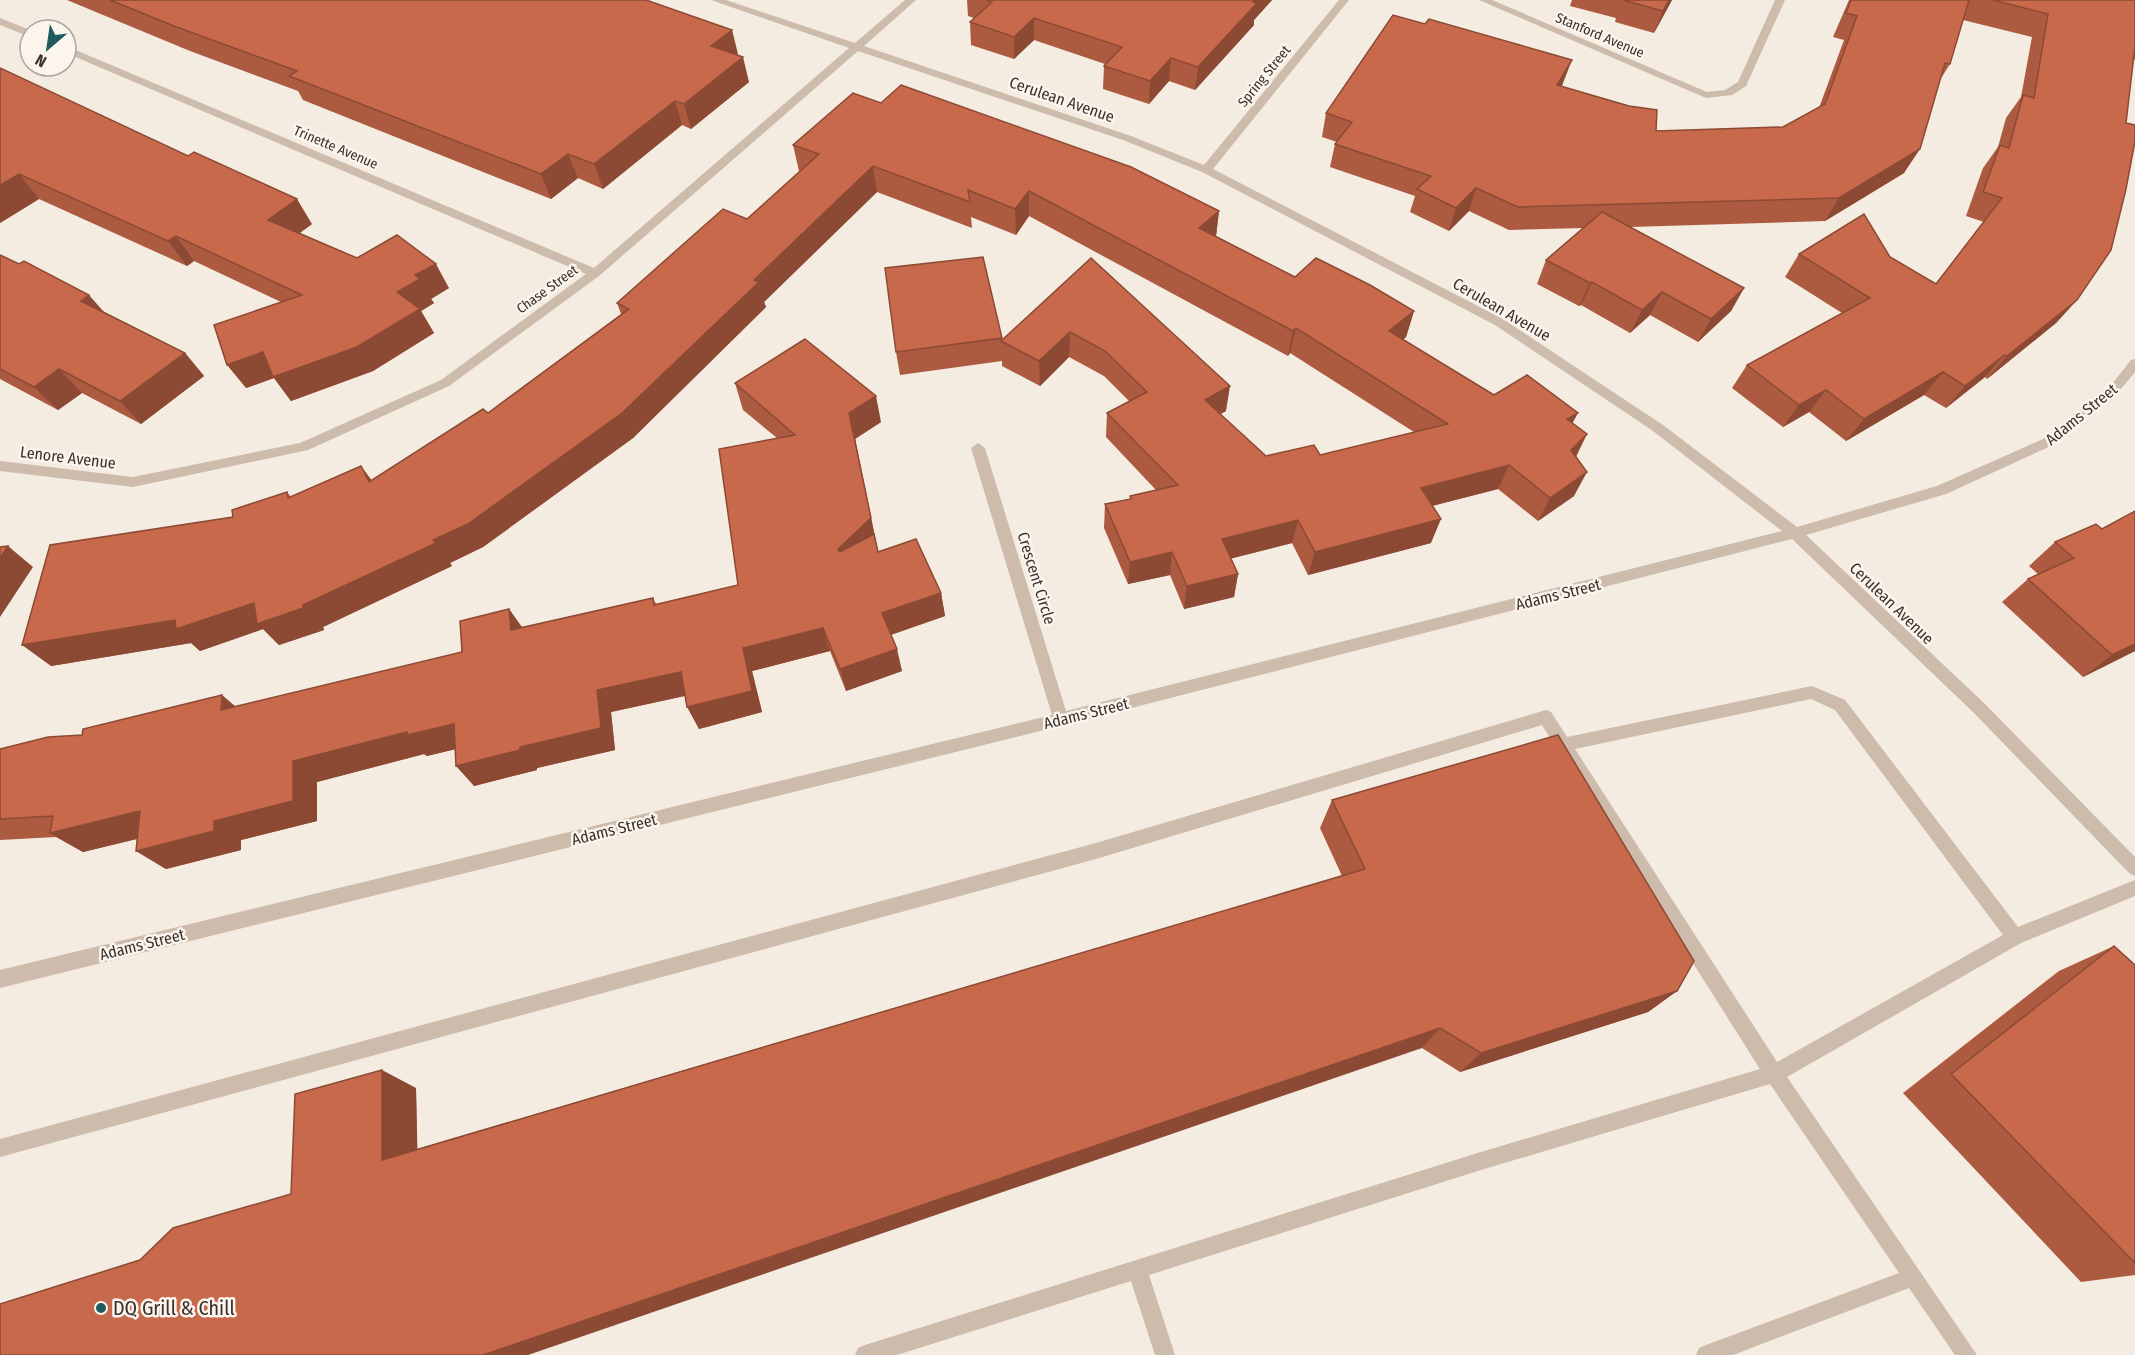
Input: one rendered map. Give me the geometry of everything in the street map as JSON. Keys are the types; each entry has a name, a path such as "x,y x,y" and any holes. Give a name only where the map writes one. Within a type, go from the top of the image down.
{"street":[{"name":"Cerulean Avenue","path":"716,0 1127,138 1206,170 1498,322 1658,428 1795,533 1979,708 2135,868"},
{"name":"Chase Street","path":"133,482 303,447 445,383 595,273 911,0"},
{"name":"Spring Street","path":"1206,170 1344,0"},
{"name":"Stanford Avenue","path":"1484,0 1706,96 1728,93 1742,84 1780,0"},
{"path":"0,21 18,29"},
{"name":"Trinette Avenue","path":"78,54 595,273"},
{"name":"Adams Street","path":"0,979 1061,719 1795,533 1941,490 2048,442 2116,387 2135,363"},
{"name":"Crescent Circle","path":"978,448 1061,719"},
{"name":"Lenore Avenue","path":"0,466 133,482"},
{"path":"1563,745 1812,692 1840,705 2015,937"},
{"path":"0,1148 1096,852 1546,717 1774,1074 1967,1355"},
{"path":"865,1355 1481,1161 1774,1074 2015,937 2135,888"},
{"path":"1137,1269 1165,1355"},
{"path":"1706,1355 1913,1277"}],"building":[{"path":"110,0 646,0 732,30 711,46 743,57 684,104 675,101 594,164 568,154 541,174 289,76 297,71"},
{"path":"986,0 1255,0 1253,2 1257,3 1198,67 1171,58 1150,81 1104,66 1122,47 1034,18 1014,37 970,22 992,2"},
{"path":"1623,0 1669,0 1663,11"},
{"path":"1851,0 1969,0 1950,64 1945,63 1920,149 1839,198 1518,207 1476,188 1456,208 1417,189 1431,176 1335,144 1352,122 1326,113 1393,15 1425,24 1429,19 1572,60 1557,85 1629,106 1657,110 1656,131 1783,127 1825,104 1857,16 1846,13"},
{"path":"1993,0 2135,0 2135,46 2126,123 2135,125 2135,141 2111,250 2077,300 1965,386 1943,372 1864,419 1826,390 1799,405 1747,365 1870,298 1799,254 1864,214 1890,257 1936,284 2002,198 1983,192 2000,145 2009,148 2023,95 2034,98 2048,14"},
{"path":"0,68 188,156 194,152 297,199 268,220 357,258 397,235 436,264 415,275 420,279 397,292 420,309 357,347 273,377 263,352 227,365 214,325 302,295 176,236 168,241 19,174 0,185"},
{"path":"901,85 1131,167 1219,211 1199,228 1295,277 1316,258 1370,285 1414,311 1389,331 1494,395 1527,375 1578,413 1567,419 1587,434 1571,450 1587,472 1550,498 1509,465 1421,488 1441,519 1315,552 1298,520 1222,539 1238,574 1187,586 1172,552 1130,562 1105,504 1178,485 1107,413 1147,392 1105,351 1070,332 1039,361 1001,341 1091,258 1230,386 1205,400 1266,456 1314,445 1320,455 1448,424 1296,328 1293,331 1029,191 1015,209 968,190 970,202 873,166 754,280 759,282 622,413 468,524 433,540 436,543 303,605 303,608 257,624 254,603 176,629 175,620 22,645 50,545 233,517 232,510 287,492 288,498 361,466 369,482 483,409 488,413 629,309 617,303 723,209 747,219 819,154 793,145 853,93 881,103"},
{"path":"1602,212 1744,288 1711,319 1662,292 1642,310 1546,260"},
{"path":"0,255 19,264 24,261 89,295 81,301 185,353 120,401 59,369 34,387 0,369"},
{"path":"983,257 1002,338 896,352 885,268"},
{"path":"805,339 876,396 849,413 871,518 838,549 840,552 874,534 878,552 916,539 941,593 882,613 897,649 840,669 823,628 743,648 752,691 687,707 681,672 597,690 601,728 520,747 520,750 456,766 454,724 407,735 407,732 293,761 293,801 214,821 214,831 136,851 140,811 50,833 53,816 0,819 0,749 48,737 82,735 83,729 222,695 221,710 462,652 460,621 509,609 511,630 653,598 654,605 738,585 719,449 795,435 735,383"},
{"path":"2135,511 2135,644 2112,655 2028,579 2074,558 2055,542 2096,524 2102,529"},
{"path":"8,546 0,558 0,547"},
{"path":"1558,735 1694,961 1677,991 1481,1053 1440,1028 483,1355 0,1355 0,1304 140,1260 173,1228 291,1194 295,1094 382,1070 382,1160 1365,869 1332,800"},
{"path":"2114,946 2135,965 2135,1263 1951,1074"}],"place":[{"name":"DQ Grill & Chill","path":"101,1308"}]}
